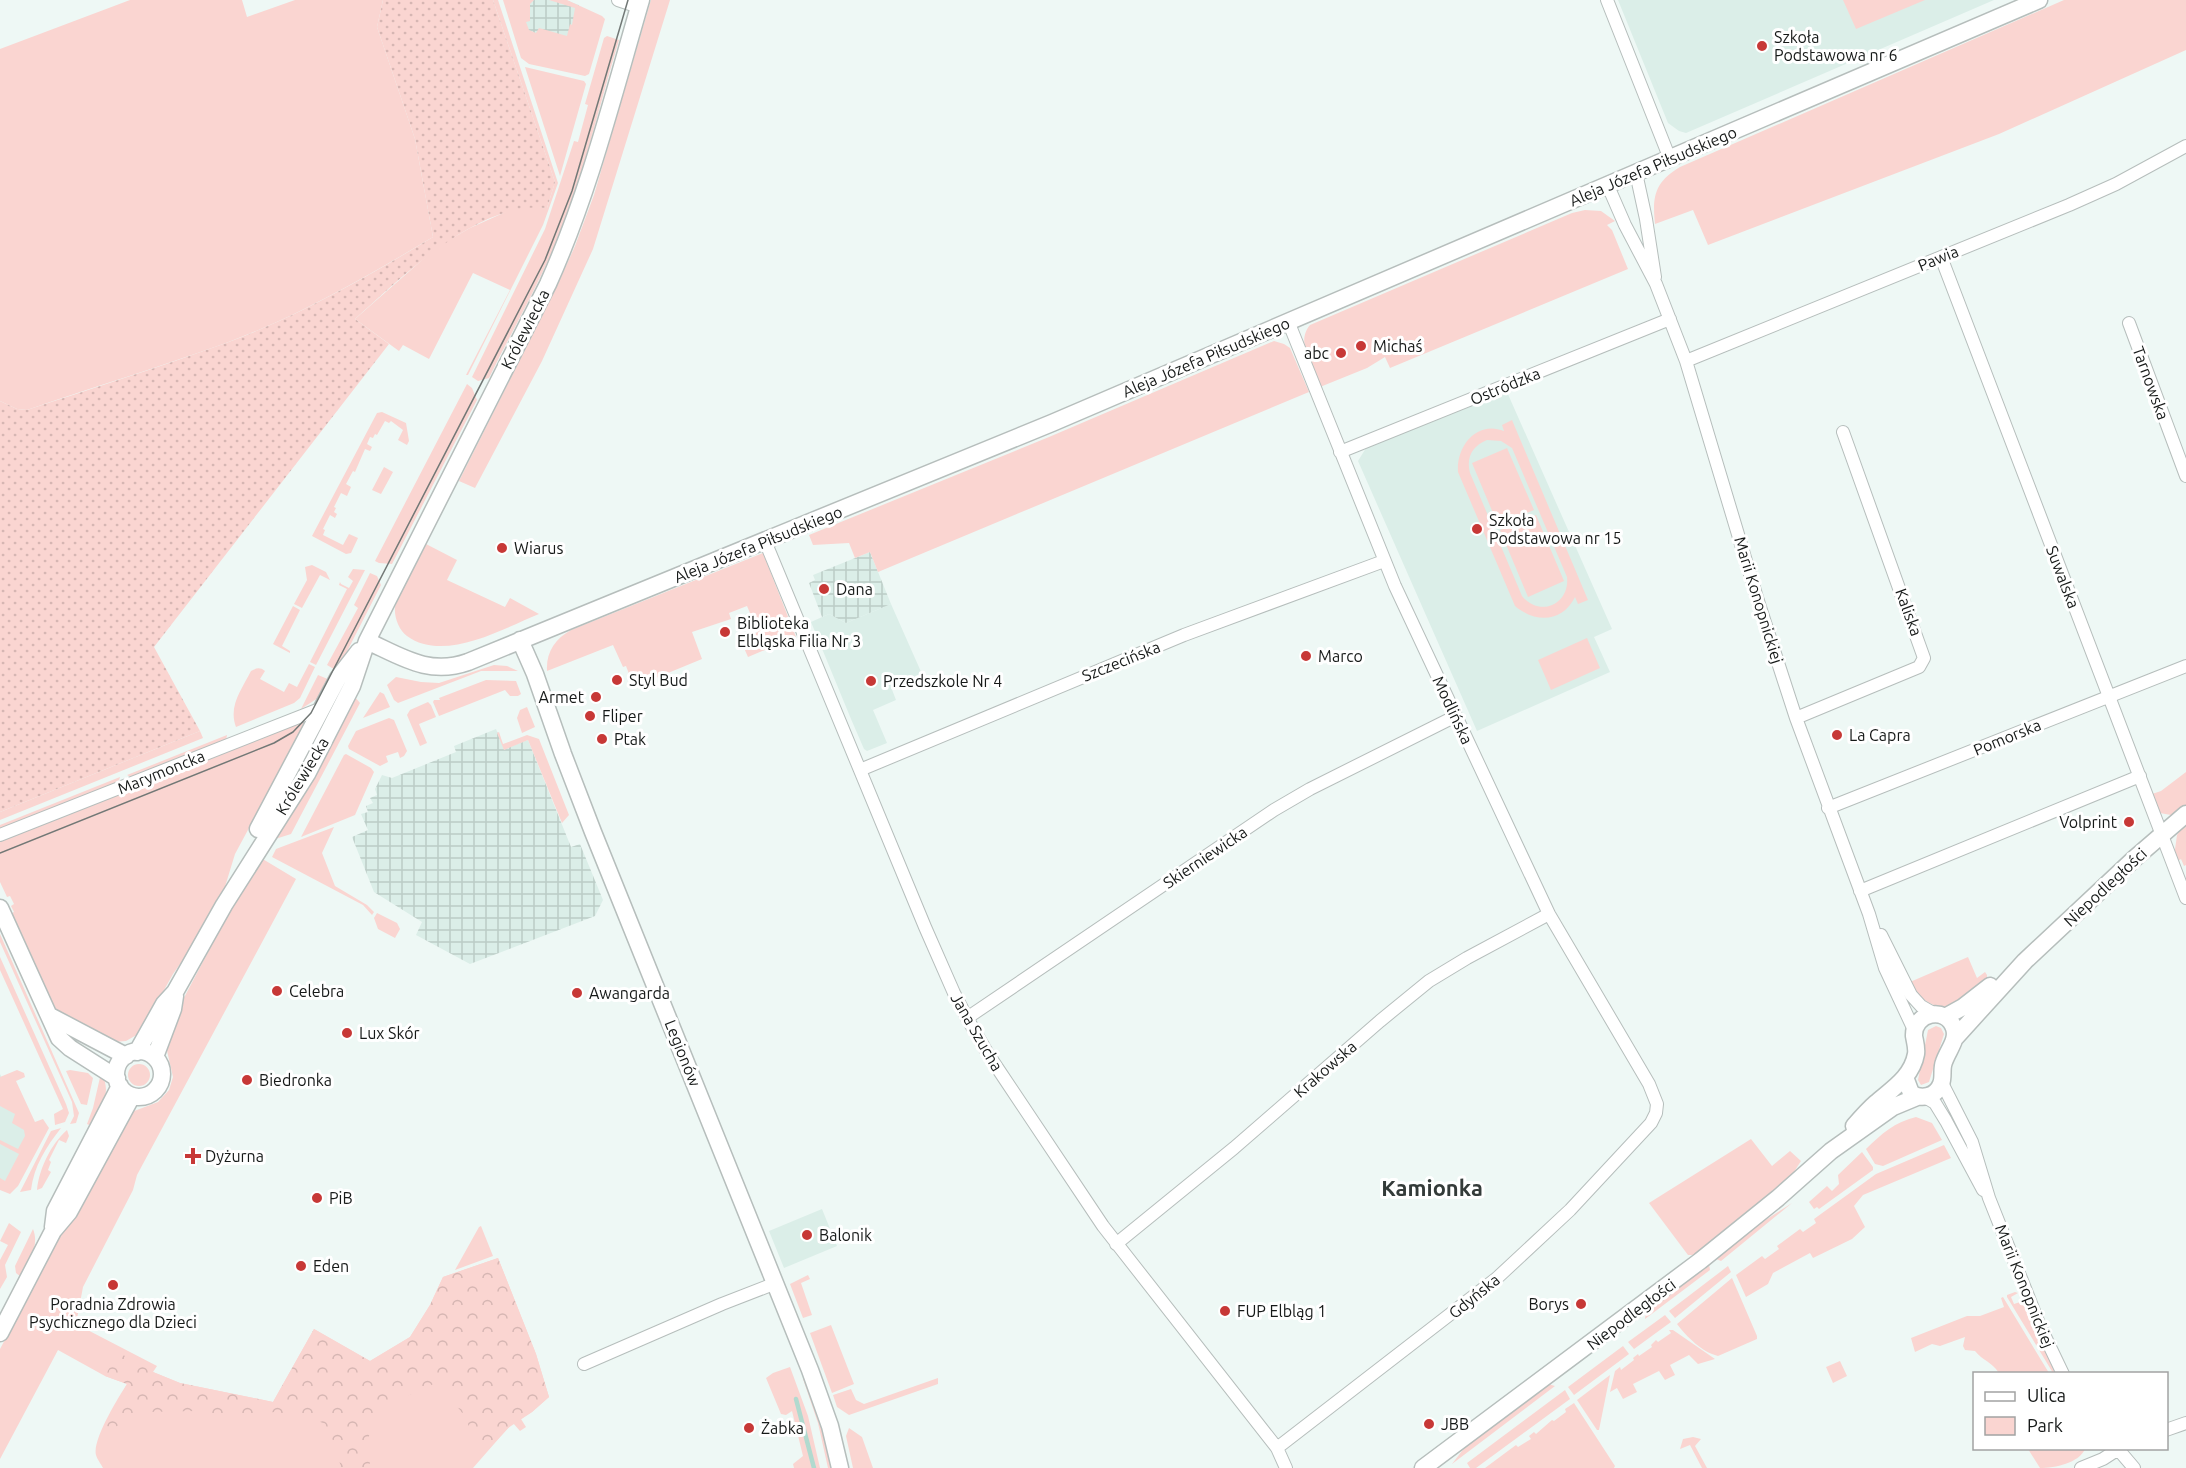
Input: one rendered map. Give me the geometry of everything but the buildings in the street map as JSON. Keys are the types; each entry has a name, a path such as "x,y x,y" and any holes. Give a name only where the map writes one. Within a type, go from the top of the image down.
{"main road":[{"name":"Aleja Józefa Piłsudskiego","path":"367,641 419,664 437,668 459,665 1052,423 1608,186 2030,2"},
{"name":"Królewiecka","path":"131,1054 164,1004 175,992 224,904 307,774 352,686 367,641 548,284 584,195 640,3"},
{"name":"Legionów","path":"520,640 535,674 597,842 819,1394 830,1426 840,1468"},
{"name":"Królewiecka","path":"224,904 243,858 338,678 367,641"},
{"name":"Niepodległości","path":"1424,1468 1700,1261 1778,1198 1831,1151 1893,1107 1936,1091 1942,1083 1944,1060 1955,1038 2025,961 2186,814"},
{"path":"0,908 59,1038 123,1087 149,1095 158,1088 162,1072 155,1057 149,1054 131,1054 50,1016"},
{"name":"Niepodległości","path":"1914,1030 1923,1017 1940,1016 1963,1007 2025,961"},
{"name":"Królewiecka","path":"155,1057 173,1009 175,992"},
{"path":"1940,1016 1952,1024 1955,1038"},
{"path":"1914,1030 1916,1054 1905,1077 1911,1093 1921,1097"},
{"path":"0,1333 53,1231 55,1211 123,1087 118,1066 131,1054"},
{"name":"Niepodległości","path":"1831,1151 1870,1108 1905,1077"}],"street":[{"path":"618,0 640,3"},
{"path":"1607,0 1670,159"},
{"name":"Pawia","path":"1686,361 2106,188 2186,146"},
{"name":"Marii Konopnickiej","path":"1636,173 1656,284"},
{"name":"Marii Konopnickiej","path":"1608,186 1625,225 1656,284 1686,361 1758,601 1796,718 1869,914 1888,975 1914,1030"},
{"name":"Suwalska","path":"1941,257 2186,898"},
{"name":"Ostródzka","path":"1340,452 1670,319"},
{"name":"Modlińska","path":"1288,321 1384,561 1549,915 1649,1084 1656,1104 1656,1113 1651,1123"},
{"name":"Tarnowska","path":"2129,323 2186,476"},
{"name":"Kaliska","path":"1796,718 1919,667 1924,658 1843,432"},
{"name":"Jana Szucha","path":"765,541 939,960 967,1018 994,1064 1116,1244 1277,1448 1286,1468"},
{"name":"Szczecińska","path":"860,770 1184,635 1384,561"},
{"name":"Pomorska","path":"1828,808 2186,666"},
{"name":"Marymoncka","path":"0,835 322,708"},
{"name":"Skierniewicka","path":"967,1018 1274,810 1310,789 1456,716"},
{"path":"1860,891 2140,776"},
{"name":"Marii Konopnickiej","path":"1869,914 1911,995 1921,1006 1940,1016"},
{"name":"Krakowska","path":"1116,1244 1242,1142 1429,981 1467,958 1549,915"},
{"name":"Marii Konopnickiej","path":"1942,1083 1972,1142 1989,1198 2040,1326 2062,1372"},
{"name":"Marii Konopnickiej","path":"1921,1097 1935,1103 1970,1169 1989,1198"},
{"name":"Gdyńska","path":"1277,1448 1497,1278 1570,1210 1651,1123"},
{"path":"584,1364 776,1283"},
{"path":"2168,1430 2186,1423"},
{"path":"2081,1468 2105,1464 2117,1450"},
{"path":"2119,1450 2134,1468"}],"shaded area":[{"path":"518,0 565,0 579,5 570,48 524,33"},
{"name":"Szkoła Podstawowa nr 6","path":"1618,0 1994,0 1686,133 1668,123"},
{"name":"Szkoła Podstawowa nr 15","path":"1507,392 1612,629 1594,637 1610,672 1477,731 1358,461 1366,448"},
{"path":"870,552 891,604 846,623 829,614 822,617 809,583 815,580 813,575"},
{"name":"Przedszkole Nr 4","path":"891,604 922,674 891,687 896,700 873,710 887,743 867,751 864,749 811,622 829,614 846,623"},
{"path":"496,729 504,749 528,740 571,847 580,844 603,900 595,916 470,964 416,935 422,922 374,892 352,837 368,830 361,814 368,812 366,806 373,803 370,798 377,795 375,789 382,775 392,778 456,752 454,746"},
{"path":"0,1074 32,1141 0,1190"},
{"path":"822,1209 837,1246 784,1268 769,1231"}],"green space":[{"path":"130,0 242,0 247,17 295,0 383,0 377,27 415,139 433,237 332,295 280,321 201,352 27,410 17,409 0,401 0,49"},
{"path":"383,0 493,0 555,182 547,208 521,209 495,216 469,229 418,263 355,319 389,344 154,647 200,731 0,812 0,401 17,409 27,410 226,343 280,321 332,295 433,237 415,139 377,27"},
{"path":"493,0 498,0 558,183 543,225 468,375 466,375 510,290 473,273 429,359 403,345 399,351 355,319 437,247 470,228 510,210 531,206 547,208 555,182"},
{"path":"503,0 534,0 530,4 530,21 526,22 529,30 536,33 539,28 567,36 570,24 572,25 575,8 549,0 567,0 602,16 605,19 589,74 585,76 529,64 521,58"},
{"path":"651,0 670,0 593,249 542,361 475,488 459,481 575,246 594,195"},
{"path":"1843,0 1925,0 1856,29"},
{"path":"2064,0 2186,0 2186,50 1999,134 1708,245 1693,210 1655,224 1654,205 1660,184 1680,167"},
{"path":"607,36 619,40 567,214 542,274 489,378 478,381 472,377 545,229 574,141 578,142 588,105 585,104 604,38"},
{"path":"525,67 584,81 586,84 560,176"},
{"path":"1585,210 1601,211 1615,221 1607,225 1612,230 1628,269 1390,368 1385,357 1367,368 1320,387 1305,347 1304,339 1310,325 1572,213"},
{"path":"1274,341 1290,348 1309,392 878,572 870,552 855,558 849,543 813,545 809,535 1049,437"},
{"path":"467,384 472,388 477,400 392,564 375,561"},
{"path":"382,412 406,423 409,441 407,445 398,440 403,430 391,421 389,423 385,421 377,435 370,437 367,444 372,447 370,451 365,449 355,472 353,471 346,484 351,487 347,496 341,493 334,507 336,508 334,512 337,514 335,518 330,515 323,529 325,530 323,535 343,545 349,534 358,538 351,553 346,554 312,536 377,413"},
{"path":"1512,420 1588,600 1578,604 1575,597 1570,606 1556,616 1539,617 1523,612 1515,606 1458,472 1461,453 1470,438 1485,429 1504,431 1502,425","holes":["1487,440 1501,441 1512,448 1567,577 1564,594 1552,605 1537,606 1529,603 1522,596 1470,473 1469,462 1474,449"]},
{"path":"1507,448 1534,510 1498,525 1472,463"},
{"path":"384,467 393,472 381,494 372,490"},
{"path":"1536,515 1564,581 1528,597 1500,530"},
{"path":"426,544 457,560 447,580 505,607 510,598 539,614 491,635 455,645 438,646 422,643 407,636 398,623 395,607 404,584"},
{"path":"763,553 796,637 748,657 740,639 758,632 747,606 729,613 731,619 692,632 702,659 634,687 626,666 623,667 613,645 547,671 550,652 560,638 571,630"},
{"path":"312,565 326,572 330,580 320,575 302,608 294,604 307,580 305,567"},
{"path":"353,569 365,570 316,665 310,662 347,589 339,585 340,582 349,588 353,581 348,577"},
{"path":"370,573 377,576 381,585 337,671 327,665 358,608 354,605"},
{"path":"293,606 300,610 282,646 290,653 273,644"},
{"path":"1587,638 1600,668 1551,690 1538,660"},
{"path":"309,664 315,667 300,698 294,703 236,727 235,705 251,671 258,668 265,671 260,679 284,692 289,683 297,687"},
{"path":"494,665 507,666 518,671 481,671 398,703 394,700 387,685 396,677 439,683"},
{"path":"318,675 330,680 321,696 301,709"},
{"path":"486,680 516,681 521,694 510,696 505,690 439,716 434,700 440,700 439,698"},
{"path":"380,692 384,694 390,707 363,718"},
{"path":"355,697 360,703 291,834 269,841 261,858 296,879 137,1175 133,1190 83,1287 76,1324 157,1366 153,1372 180,1383 273,1402 314,1329 370,1361 410,1337 430,1305 443,1277 498,1258 536,1354 549,1397 508,1428 473,1468 103,1468 96,1455 98,1440 127,1384 105,1376 58,1350 0,1459 0,1349 129,1113 158,1102 169,1090 173,1077 165,1042 177,1011 267,840"},
{"path":"428,702 436,717 419,724 427,743 420,746 407,715 410,710"},
{"path":"527,707 535,727 522,733 517,718 520,710"},
{"path":"389,718 394,720 407,751 404,756 400,758 398,752 386,756 388,762 380,766 349,749 348,746 356,731"},
{"path":"307,720 235,854 224,890 197,940 173,974 140,1033 126,1041 114,1042 57,1011 52,1005 10,914 14,912 11,906 14,904 10,896 7,897 0,882 0,840"},
{"path":"200,731 203,738 0,820 0,812"},
{"path":"499,732 503,744 527,735 539,739 569,815 562,823 528,740 504,750 497,733"},
{"path":"227,735 226,741 132,778 127,775"},
{"path":"346,754 374,772 355,815 301,837 344,755"},
{"path":"2186,772 2186,805 2171,815 2160,813 2152,794 2161,791"},
{"path":"120,777 118,784 0,831 0,825"},
{"path":"2186,822 2186,865 2184,866 2181,859 2173,864 2177,835"},
{"path":"334,827 322,853 335,886 367,905 374,912 372,915 363,905 272,857 276,849"},
{"path":"377,913 397,923 400,929 395,938 378,929 374,918"},
{"path":"0,934 79,1113 76,1123 70,1124 74,1116 72,1102 0,942"},
{"path":"0,957 66,1104 69,1113 65,1122 55,1125 54,1114 63,1109 0,970"},
{"path":"1968,957 1977,978 1985,972 1987,983 1952,1008 1932,1004 1922,998 1910,982"},
{"path":"1936,1026 1941,1028 1944,1034 1929,1082 1921,1085 1918,1080 1928,1030"},
{"path":"139,1064 147,1067 150,1075 147,1083 139,1086 131,1083 128,1075 131,1067"},
{"path":"17,1070 24,1073 25,1077 16,1081 35,1122 43,1119 49,1128 18,1186 10,1194 0,1190 0,1178 5,1181 19,1154 0,1144 0,1140 18,1149 25,1136 24,1130 12,1123 15,1114 0,1106 0,1077"},
{"path":"66,1071 88,1073 93,1078 87,1105 81,1104"},
{"path":"101,1073 106,1094 101,1107 89,1125 87,1124"},
{"path":"1916,1117 1932,1123 1942,1140 1883,1166 1875,1164 1866,1149 1889,1129"},
{"path":"61,1128 42,1157 31,1190 20,1192 51,1131"},
{"path":"67,1130 69,1136 66,1143 59,1140 49,1160 51,1162 48,1170 51,1172 42,1188 37,1190 47,1157 56,1142"},
{"path":"1751,1139 1772,1166 1790,1151 1801,1161 1790,1178 1694,1255 1688,1255 1649,1203"},
{"path":"1944,1145 1951,1158 1863,1195 1854,1206 1865,1227 1852,1239 1813,1258 1810,1253 1773,1273 1768,1284 1746,1297 1736,1275 1762,1256 1765,1259 1779,1249 1777,1246 1800,1229 1803,1232 1816,1223 1814,1219 1876,1174"},
{"path":"1862,1152 1873,1170 1819,1209 1817,1207 1814,1209 1809,1202 1827,1186 1832,1191 1839,1184 1838,1175"},
{"path":"1792,1203 1721,1261 1716,1259 1759,1224"},
{"path":"9,1223 21,1232 5,1265 7,1277 0,1289 0,1260 8,1245 0,1241"},
{"path":"481,1226 493,1256 455,1270 479,1227"},
{"path":"33,1229 34,1248 21,1277 16,1273 15,1266"},
{"path":"498,1258 536,1354 549,1397 521,1419 526,1427 520,1431 513,1423 483,1455 463,1414 438,1382 374,1411 369,1436 370,1468 341,1468 336,1447 325,1424 307,1416 274,1412 237,1418 196,1411 146,1412 115,1427 104,1426 127,1384 105,1376 118,1352 153,1372 180,1383 273,1402 314,1329 370,1361 410,1337 430,1305 443,1277"},
{"path":"1709,1264 1710,1270 1645,1319 1646,1311"},
{"path":"1728,1266 1731,1272 1675,1318 1669,1311"},
{"path":"808,1275 810,1279 801,1283 812,1315 803,1318 790,1284"},
{"path":"1732,1278 1757,1339 1718,1356 1695,1343 1677,1324"},
{"path":"2018,1293 2011,1297 2014,1304 2023,1301 2055,1372 2052,1372 2007,1295"},
{"path":"2003,1297 2048,1372 1998,1372 1975,1351 1965,1350 1963,1346 1965,1337 1940,1346 1932,1344 1915,1352 1911,1338 1967,1316 1980,1316 2004,1307 2001,1298"},
{"path":"1665,1315 1671,1322 1634,1349 1628,1342"},
{"path":"831,1325 854,1384 832,1393 810,1333"},
{"path":"1669,1330 1673,1330 1715,1359 1698,1364 1689,1355 1670,1365 1675,1375 1665,1380 1659,1371 1633,1384 1637,1392 1623,1399 1617,1388 1610,1392 1615,1371 1620,1367 1621,1370 1638,1354 1639,1356 1652,1347 1651,1345 1656,1340 1658,1342 1671,1333"},
{"path":"1623,1346 1629,1354 1574,1395 1568,1387"},
{"path":"1840,1361 1847,1376 1833,1383 1826,1367"},
{"path":"790,1367 808,1416 820,1468 794,1468 793,1464 803,1456 792,1411 786,1415 781,1414 766,1378"},
{"path":"1610,1375 1599,1430 1597,1430 1577,1400"},
{"path":"804,1376 822,1427 833,1468 828,1468"},
{"path":"938,1378 938,1384 849,1415 837,1407 833,1395 851,1389 856,1400 864,1404"},
{"path":"1548,1384 1555,1386 1452,1464 1465,1447"},
{"path":"1565,1390 1570,1399 1476,1468 1470,1468 1467,1463"},
{"path":"1574,1403 1615,1466 1614,1468 1485,1468 1516,1445 1518,1447 1531,1439 1529,1436 1534,1432 1536,1434 1552,1420 1554,1421"},
{"path":"849,1428 862,1437 873,1468 853,1468 846,1436"},
{"path":"1693,1437 1701,1439 1695,1446 1707,1468 1702,1468 1690,1445 1680,1449 1683,1439"},
{"path":"2029,1450 2084,1450 2072,1461 2059,1466 2040,1468"}],"waterway":[{"path":"796,1399 814,1468"}],"tram line":[{"path":"0,853 274,743 293,732 311,713 545,260 572,191 628,0"}],"place":[{"name":"Szkoła Podstawowa nr 6","path":"1762,46"},
{"name":"Michaś","path":"1361,346"},
{"name":"abc","path":"1341,353"},
{"name":"Szkoła Podstawowa nr 15","path":"1477,529"},
{"name":"Wiarus","path":"502,548"},
{"name":"Dana","path":"824,589"},
{"name":"Biblioteka Elbląska Filia Nr 3","path":"725,632"},
{"name":"Marco","path":"1306,656"},
{"name":"Styl Bud","path":"617,680"},
{"name":"Przedszkole Nr 4","path":"871,681"},
{"name":"Armet","path":"596,697"},
{"name":"Fliper","path":"590,716"},
{"name":"La Capra","path":"1837,735"},
{"name":"Ptak","path":"602,739"},
{"name":"Volprint","path":"2129,822"},
{"name":"Celebra","path":"277,991"},
{"name":"Awangarda","path":"577,993"},
{"name":"Lux Skór","path":"347,1033"},
{"name":"Biedronka","path":"247,1080"},
{"name":"Dyżurna","path":"193,1156"},
{"name":"PiB","path":"317,1198"},
{"name":"Balonik","path":"807,1235"},
{"name":"Eden","path":"301,1266"},
{"name":"Poradnia Zdrowia Psychicznego dla Dzieci","path":"113,1285"},
{"name":"Borys","path":"1581,1304"},
{"name":"FUP Elbląg 1","path":"1225,1311"},
{"name":"JBB","path":"1429,1424"},
{"name":"Żabka","path":"749,1428"}],"district":[{"name":"Kamionka","path":"1432,1188"}]}
